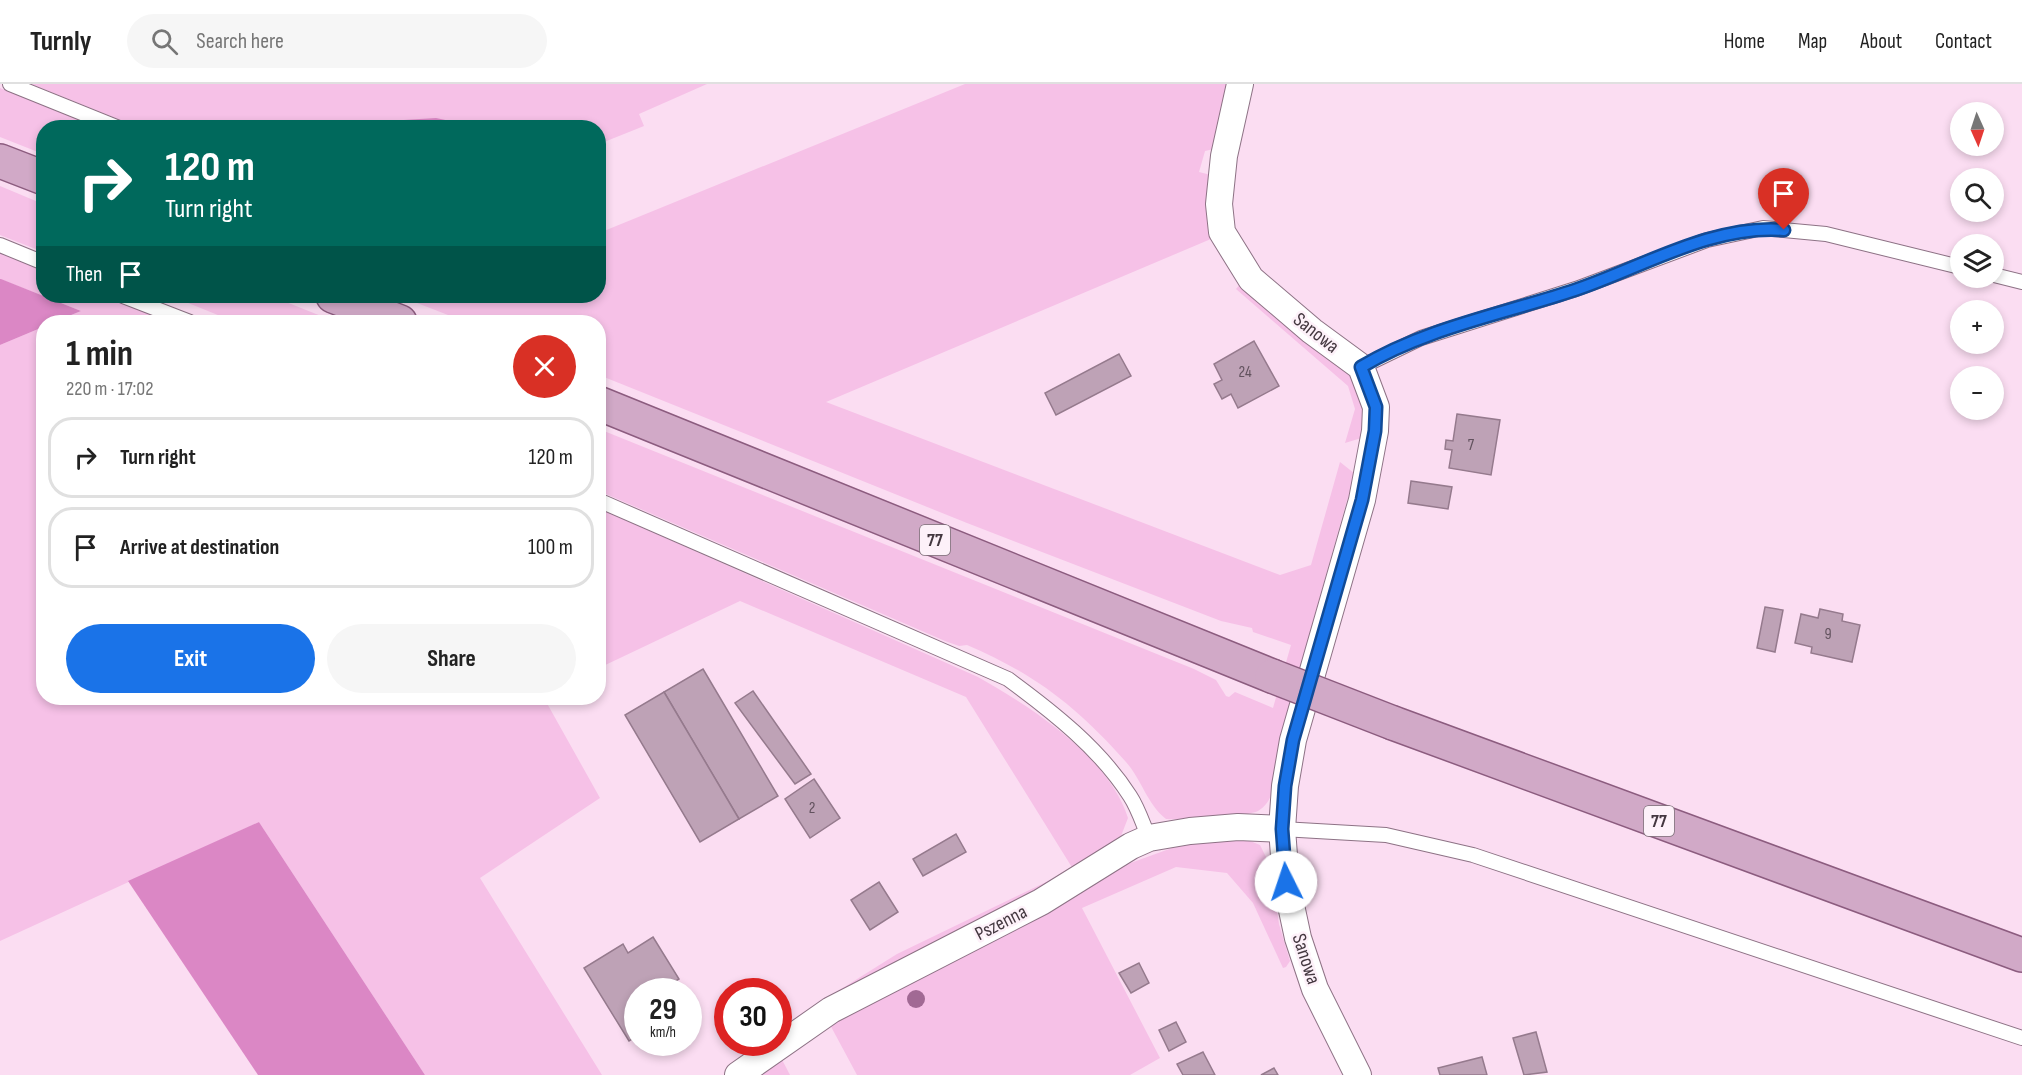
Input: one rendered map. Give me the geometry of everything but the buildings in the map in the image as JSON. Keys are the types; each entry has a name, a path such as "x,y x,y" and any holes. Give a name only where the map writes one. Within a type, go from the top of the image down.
{"main road":[{"path":"0,161 36,175"},
{"path":"351,303 381,315"},
{"name":"77","path":"606,406 1393,723 2022,955"}],"street":[{"name":"Sanowa","path":"1240,84 1224,156 1220,204 1222,232 1251,279 1312,331 1361,367 1376,407 1375,431 1362,500 1293,740 1285,786 1282,829 1286,882 1298,938 1315,989 1358,1075"},
{"name":"Pszenna","path":"738,1075 831,1010 1041,902 1113,856 1149,838 1190,831 1238,827 1282,829"}],"lane":[{"path":"10,84 99,120"},
{"path":"1361,367 1421,338 1576,289 1707,240 1763,228 1826,234 1950,265"},
{"path":"0,245 36,260"},
{"path":"2004,278 2022,282"},
{"path":"141,303 172,315"},
{"path":"606,504 1008,680 1042,704 1084,741 1130,796 1149,838"},
{"path":"1282,829 1386,835 1473,855 2022,1038"}],"shaded area":[{"path":"31,84 707,84 639,114 644,126 606,141 606,120 121,120"},
{"path":"965,84 1232,84 1218,148 1205,151 1199,172 1211,175 1218,236 826,402 1280,575 1311,565 1340,462 1359,477 1347,500 1305,650 1271,795 1265,805 1251,813 1166,819 1149,799 1126,762 1108,742 1072,708 1014,668 967,645 959,646 945,641 606,494 606,432 1194,669 1216,680 1229,697 1235,692 1273,708 1291,645 1253,632 1252,628 1221,621 967,523 606,378 606,315 448,315 417,303 606,303 606,230"},
{"path":"0,88 79,120 36,120 36,151 0,137"},
{"path":"436,118 445,120 404,120"},
{"path":"0,186 36,201 36,249 0,235"},
{"path":"0,252 36,267 36,293 0,279"},
{"path":"0,279 36,293 36,303 61,303 81,311 71,315 36,315 36,330 0,345"},
{"path":"1242,282 1359,382 1368,436 1345,443 1355,409 1348,386 1236,289"},
{"path":"61,303 122,303 152,315 71,315 81,311"},
{"path":"188,303 288,303 318,315 218,315"},
{"path":"36,330 36,705 548,705 600,798 480,878 602,1075 425,1075 259,822 0,941 0,345"},
{"path":"606,512 978,677 1044,719 1086,754 1104,774 1128,818 1121,836 1074,872 792,1026 792,1020 897,954 1073,869 966,697 740,601 606,665"},
{"path":"259,822 425,1075 258,1075 128,881"},
{"path":"1245,839 1260,845 1270,865 1279,924 1290,961 1286,967 1283,968 1253,903 1227,873 1176,867 1082,908 1160,1058 1130,1075 857,1075 828,1021 1114,869 1172,848 1204,842"},
{"path":"773,1056 780,1056 790,1075 747,1075"}],"route":[{"path":"1286,882 1282,829 1285,786 1293,740 1362,500 1375,431 1376,407 1361,367 1381,355 1421,338 1576,289 1707,240 1763,228 1784,230"}]}
